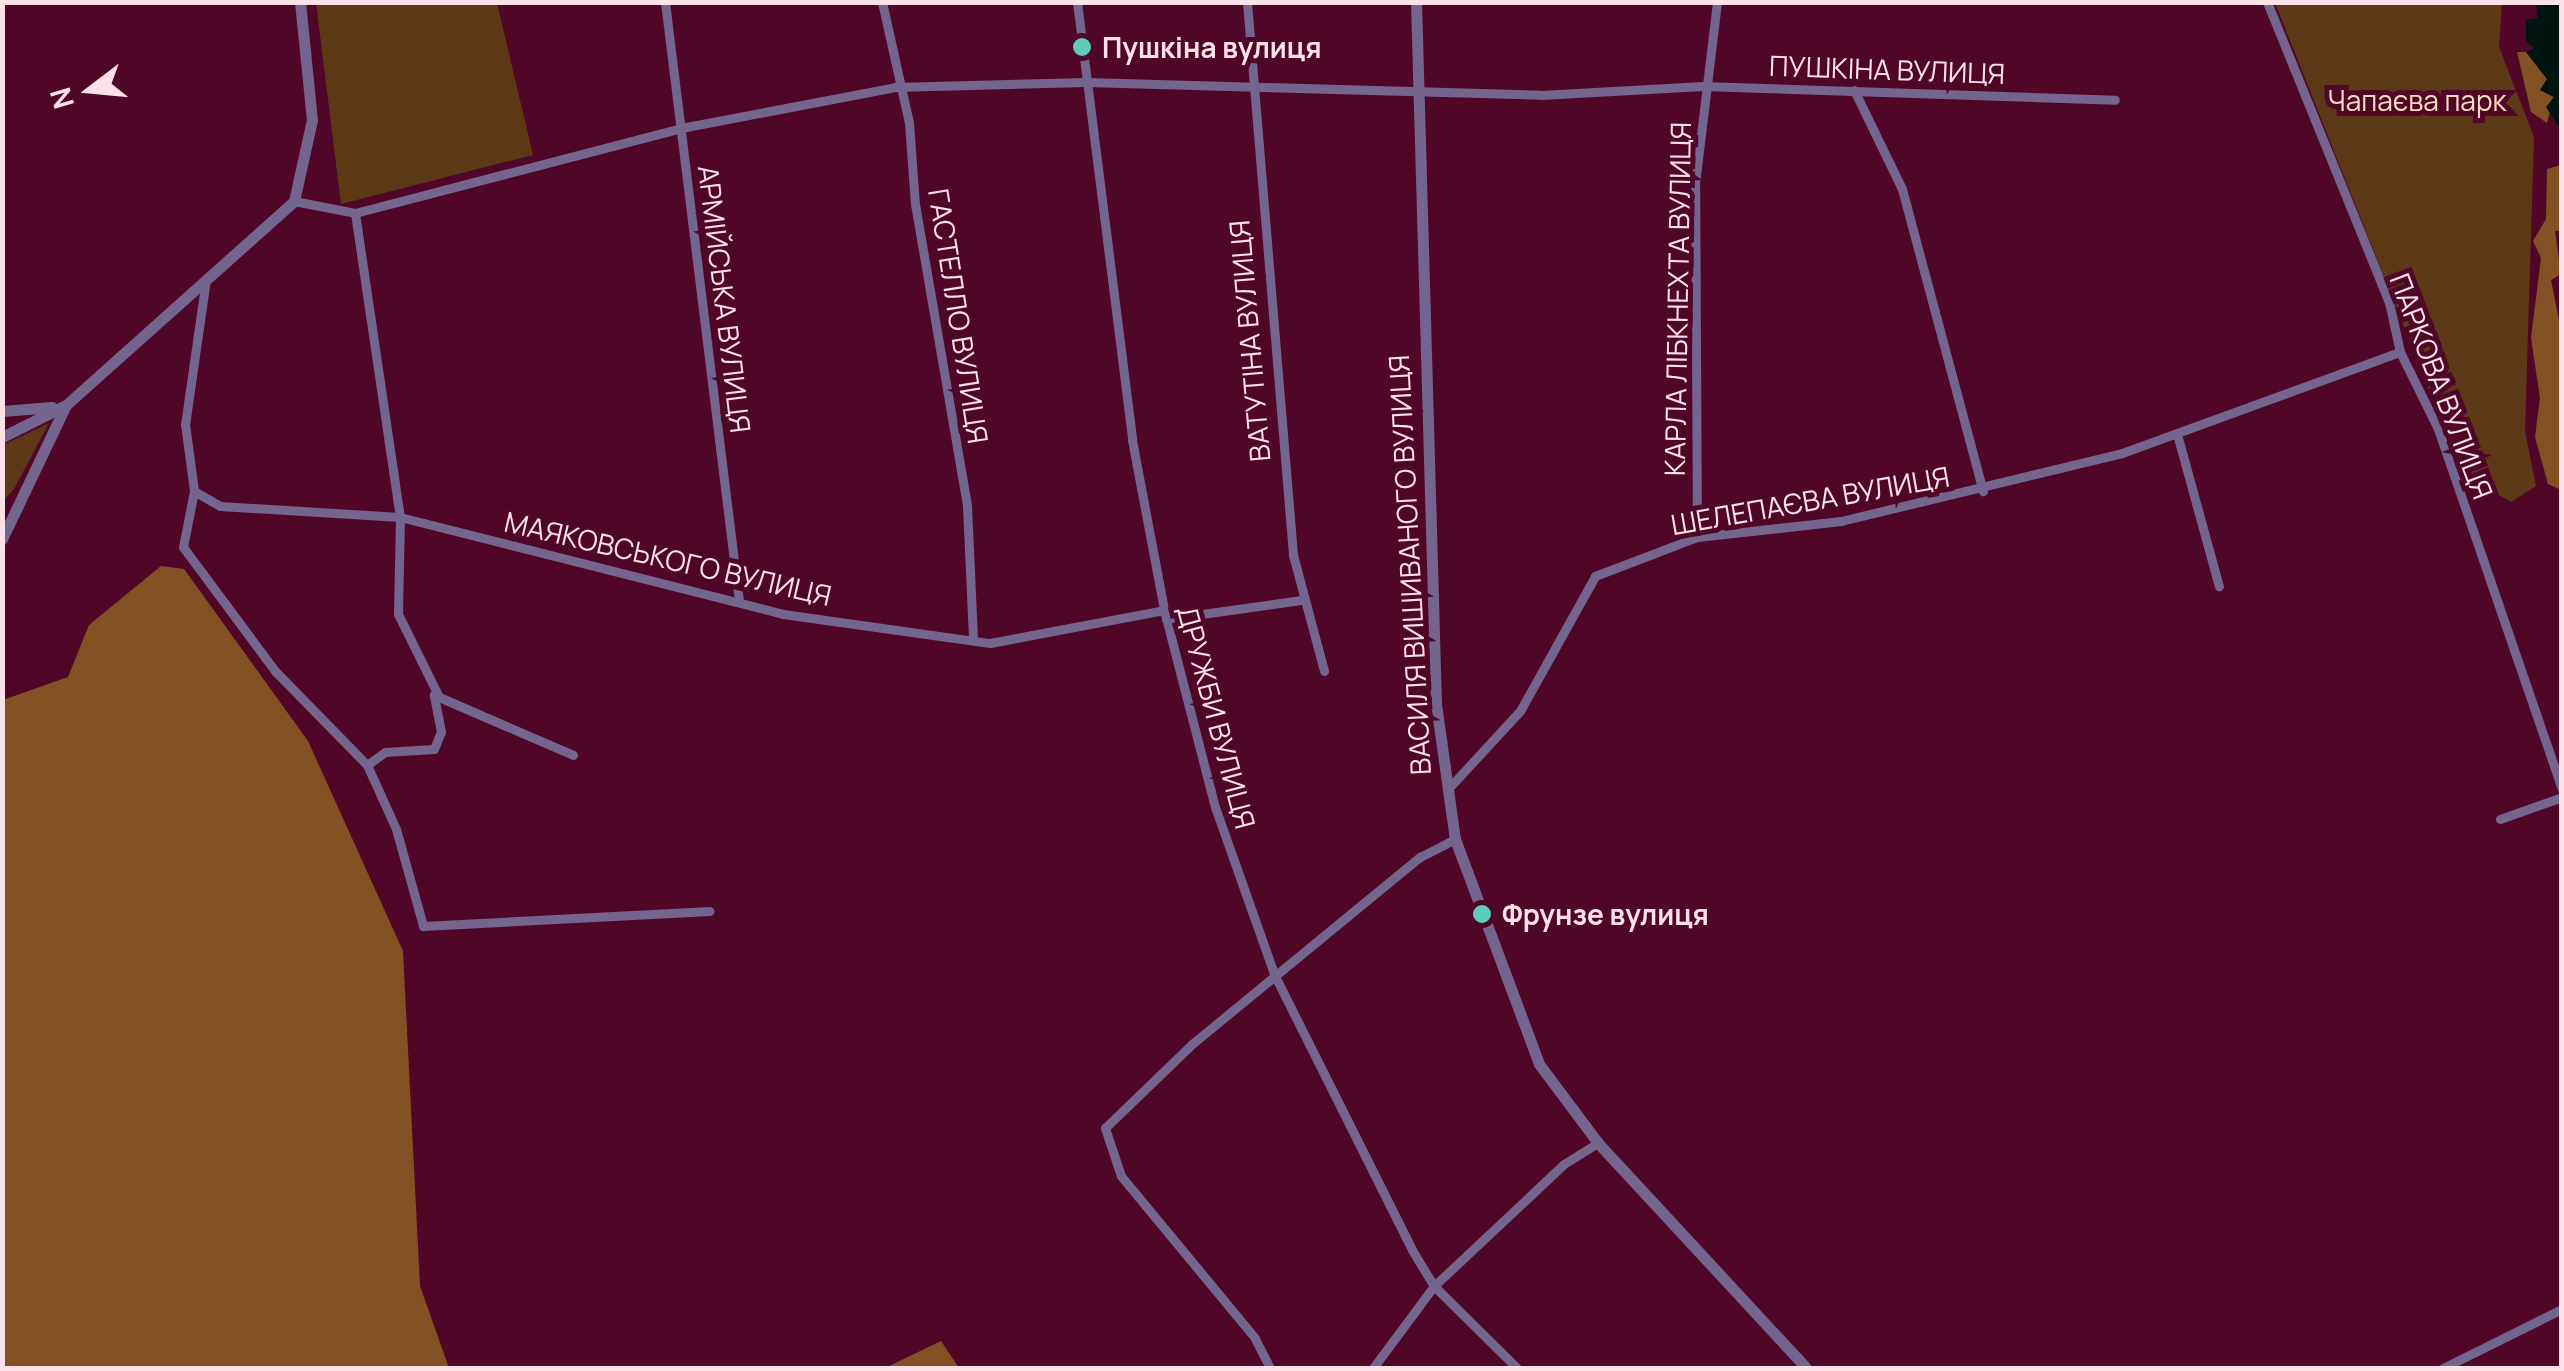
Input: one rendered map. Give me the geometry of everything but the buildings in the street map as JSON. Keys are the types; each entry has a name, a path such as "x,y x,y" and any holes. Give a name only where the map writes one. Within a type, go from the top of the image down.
{"street":[{"path":"2,437 66,405 294,201 312,120 300,2"},
{"name":"АРМІЙСЬКА ВУЛИЦЯ","path":"665,2 739,600"},
{"name":"ГАСТЕЛЛО ВУЛИЦЯ","path":"882,2 895,87 910,123 916,204 967,506 973,639"},
{"name":"ДРУЖБИ ВУЛИЦЯ","path":"1077,2 1132,440 1165,615 1215,808 1276,976 1434,1286 1517,1368"},
{"name":"ВАТУТІНА ВУЛИЦЯ","path":"1247,2 1250,89 1301,600 1324,672"},
{"name":"ВАСИЛЯ ВИШИВАНОГО ВУЛИЦЯ","path":"1416,2 1424,396 1445,792 1455,839 1539,1064 1598,1142 1806,1368"},
{"name":"КАРЛА ЛІБКНЕХТА ВУЛИЦЯ","path":"1697,537 1694,269 1703,86 1717,2"},
{"name":"ПАРКОВА ВУЛИЦЯ","path":"2266,2 2389,302 2400,352 2438,429 2562,794"},
{"name":"ПУШКІНА ВУЛИЦЯ","path":"294,201 354,212 681,128 895,87 1086,82 1250,89 1418,88 1541,95 1703,86 2115,100"},
{"path":"1854,90 1902,189 1983,491"},
{"path":"354,212 400,518 398,614 439,708 434,749 385,752 367,765"},
{"path":"206,279 186,424 194,491 183,547 276,672 367,765 396,829 423,926 710,912"},
{"name":"ШЕЛЕПАЄВА ВУЛИЦЯ","path":"1445,792 1520,710 1594,576 1697,537 1842,521 1983,491 2177,434 2400,352"},
{"path":"2,411 66,405"},
{"path":"2,539 66,405"},
{"path":"2177,434 2219,586"},
{"name":"МАЯКОВСЬКОГО ВУЛИЦЯ","path":"194,491 250,512 400,518 784,614 973,639 1040,637 1165,615 1301,600"},
{"path":"425,672 440,698 573,755"},
{"path":"2500,819 2562,794"},
{"path":"1270,1368 1255,1338 1121,1176 1105,1128 1276,976 1420,858 1455,839"},
{"path":"1372,1368 1434,1286 1564,1164 1598,1142"},
{"path":"2444,1368 2562,1309"}],"green space":[{"path":"316,3 497,3 533,155 341,204"},
{"name":"Чапаєва парк","path":"2275,3 2502,3 2499,47 2534,137 2525,431 2536,486 2511,502 2476,482 2438,412"},
{"path":"49,423 14,489 3,501 3,445"}],"shaded area":[{"path":"2536,3 2561,3 2561,197 2560,129 2546,107 2554,97 2540,90 2547,79 2526,52 2534,48 2526,42 2526,20 2538,18"},
{"path":"2517,52 2526,52 2547,79 2540,90 2554,97 2547,123 2531,112"},
{"path":"2561,165 2561,231 2555,231 2561,274 2551,280 2561,330 2561,490 2548,484 2535,437 2540,398 2531,338 2541,258 2533,241 2546,219 2547,169"},
{"path":"161,566 184,569 308,741 403,951 420,1286 449,1368 3,1368 3,700 68,677 89,625"},
{"path":"941,1341 959,1368 885,1368"}],"place":[{"name":"Пушкіна вулиця","path":"1082,47"},
{"name":"Фрунзе вулиця","path":"1482,914"}]}
